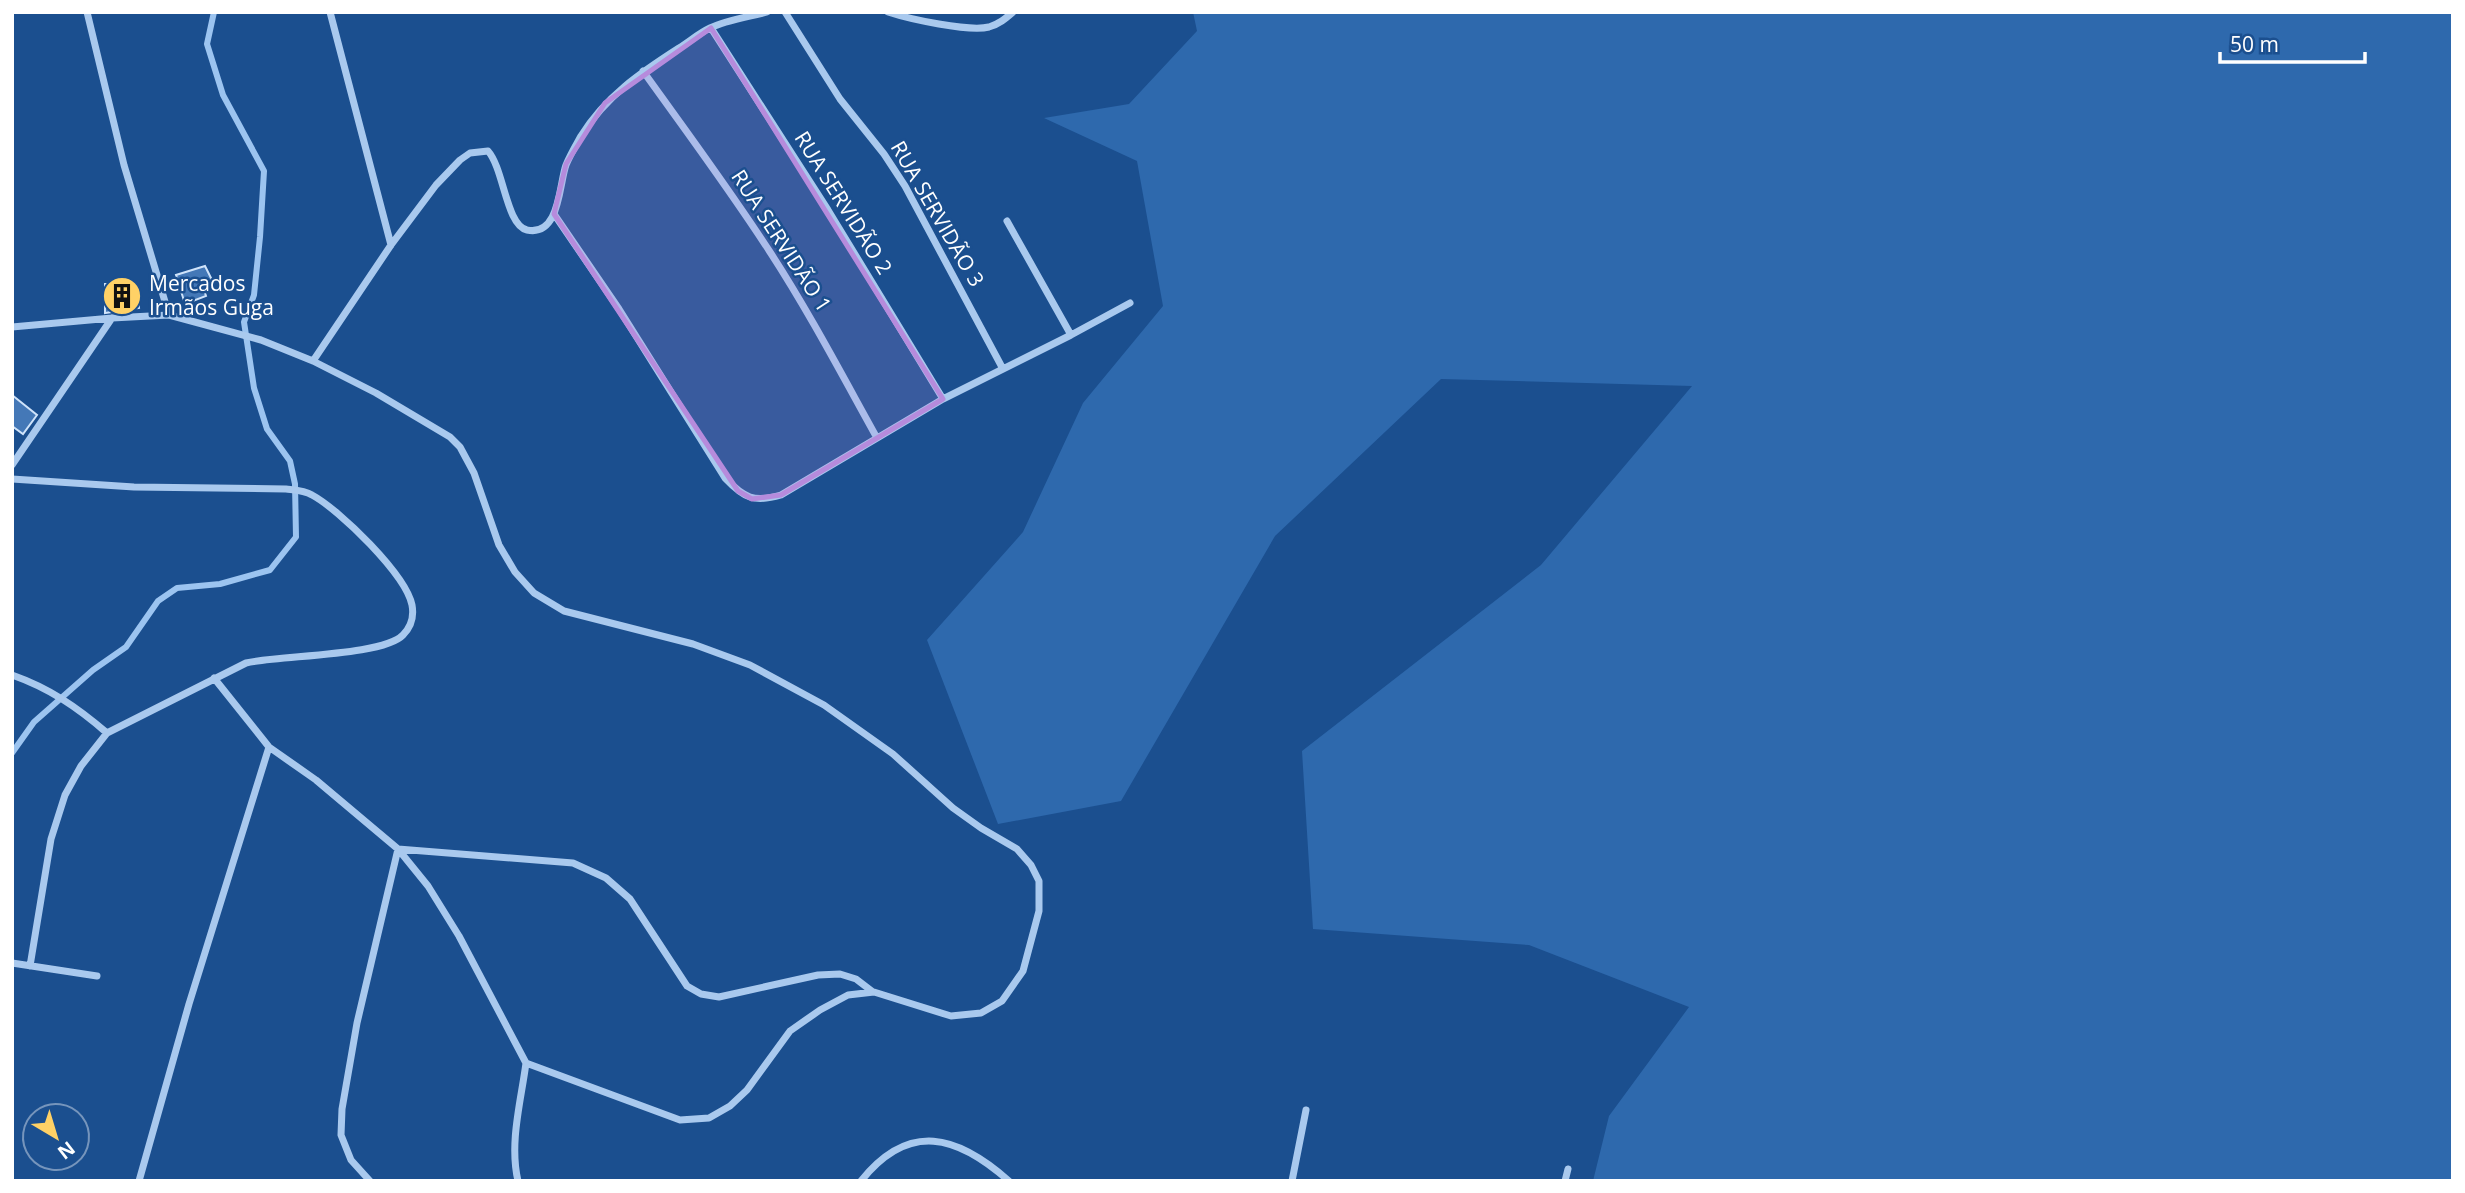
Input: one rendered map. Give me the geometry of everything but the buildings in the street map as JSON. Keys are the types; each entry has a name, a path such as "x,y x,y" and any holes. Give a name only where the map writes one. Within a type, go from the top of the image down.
{"street":[{"path":"87,12 124,165 169,315"},
{"path":"330,12 391,245"},
{"path":"313,361 391,245 450,170 470,153 488,151 494,158 516,223 524,229 537,230 548,223 554,214 566,164 582,135 605,103 643,71 711,28 767,12"},
{"name":"RUA SERVIDÃO 3","path":"785,12 840,99 884,153 905,186 1003,369"},
{"path":"888,12 968,28 986,28 1002,22 1013,12"},
{"name":"RUA SERVIDÃO 2","path":"711,28 828,210 943,399"},
{"name":"RUA SERVIDÃO 1","path":"643,71 729,190 771,254 877,438"},
{"path":"554,214 611,298 725,478 738,491 752,499 781,495 943,399 1129,303"},
{"path":"1007,221 1071,335"},
{"path":"12,327 169,315 261,340 313,361 376,393 450,437 460,447 468,460 499,545 515,572 534,593 564,611 693,644 750,665 824,705 893,754 953,808 1017,849 1031,865 1038,881 1039,911 1023,971 1002,1002 981,1013 951,1016 874,992 856,979 840,974 818,975 719,997 701,994 687,986 630,899 606,877 573,863 398,849"},
{"path":"12,465 112,318"},
{"path":"12,479 134,487 306,491 332,509 395,572 412,605 412,621 403,636 387,645 366,650 271,657 246,663 107,733 81,766 65,795 51,839 30,967"},
{"path":"12,675 45,687 75,706 107,733"},
{"path":"214,678 269,747 316,780 398,849 428,886 459,936 526,1063 515,1143 514,1166 518,1181"},
{"path":"139,1181 189,1004 269,747"},
{"path":"370,1181 351,1160 341,1135 342,1109 357,1023 398,849"},
{"path":"12,963 97,976"},
{"path":"526,1063 680,1120 709,1118 730,1107 747,1090 790,1031 848,995 874,992"},
{"path":"1292,1181 1306,1110"},
{"path":"861,1181 875,1163 900,1147 930,1139 960,1147 1009,1181"},
{"path":"1565,1181 1568,1169"}],"highlighted area":[{"path":"711,28 943,399 781,495 752,499 738,491 554,214 566,164 605,103"}],"shaded area":[{"path":"1193,12 2453,12 2453,1181 1593,1181 1609,1116 1689,1007 1529,945 1313,929 1302,751 1541,565 1692,386 1441,379 1275,536 1121,801 998,824 927,640 1023,532 1083,403 1163,306 1137,161 1044,118 1129,104 1197,31"}],"waterway":[{"path":"12,753 34,722 93,670 126,647 158,601 177,588 220,584 270,570 296,537 295,484 290,461 267,429 254,388 244,322 254,295 264,171 223,95 207,44 214,12"}],"place":[{"name":"Mercados Irmãos Guga","path":"122,296"}]}
